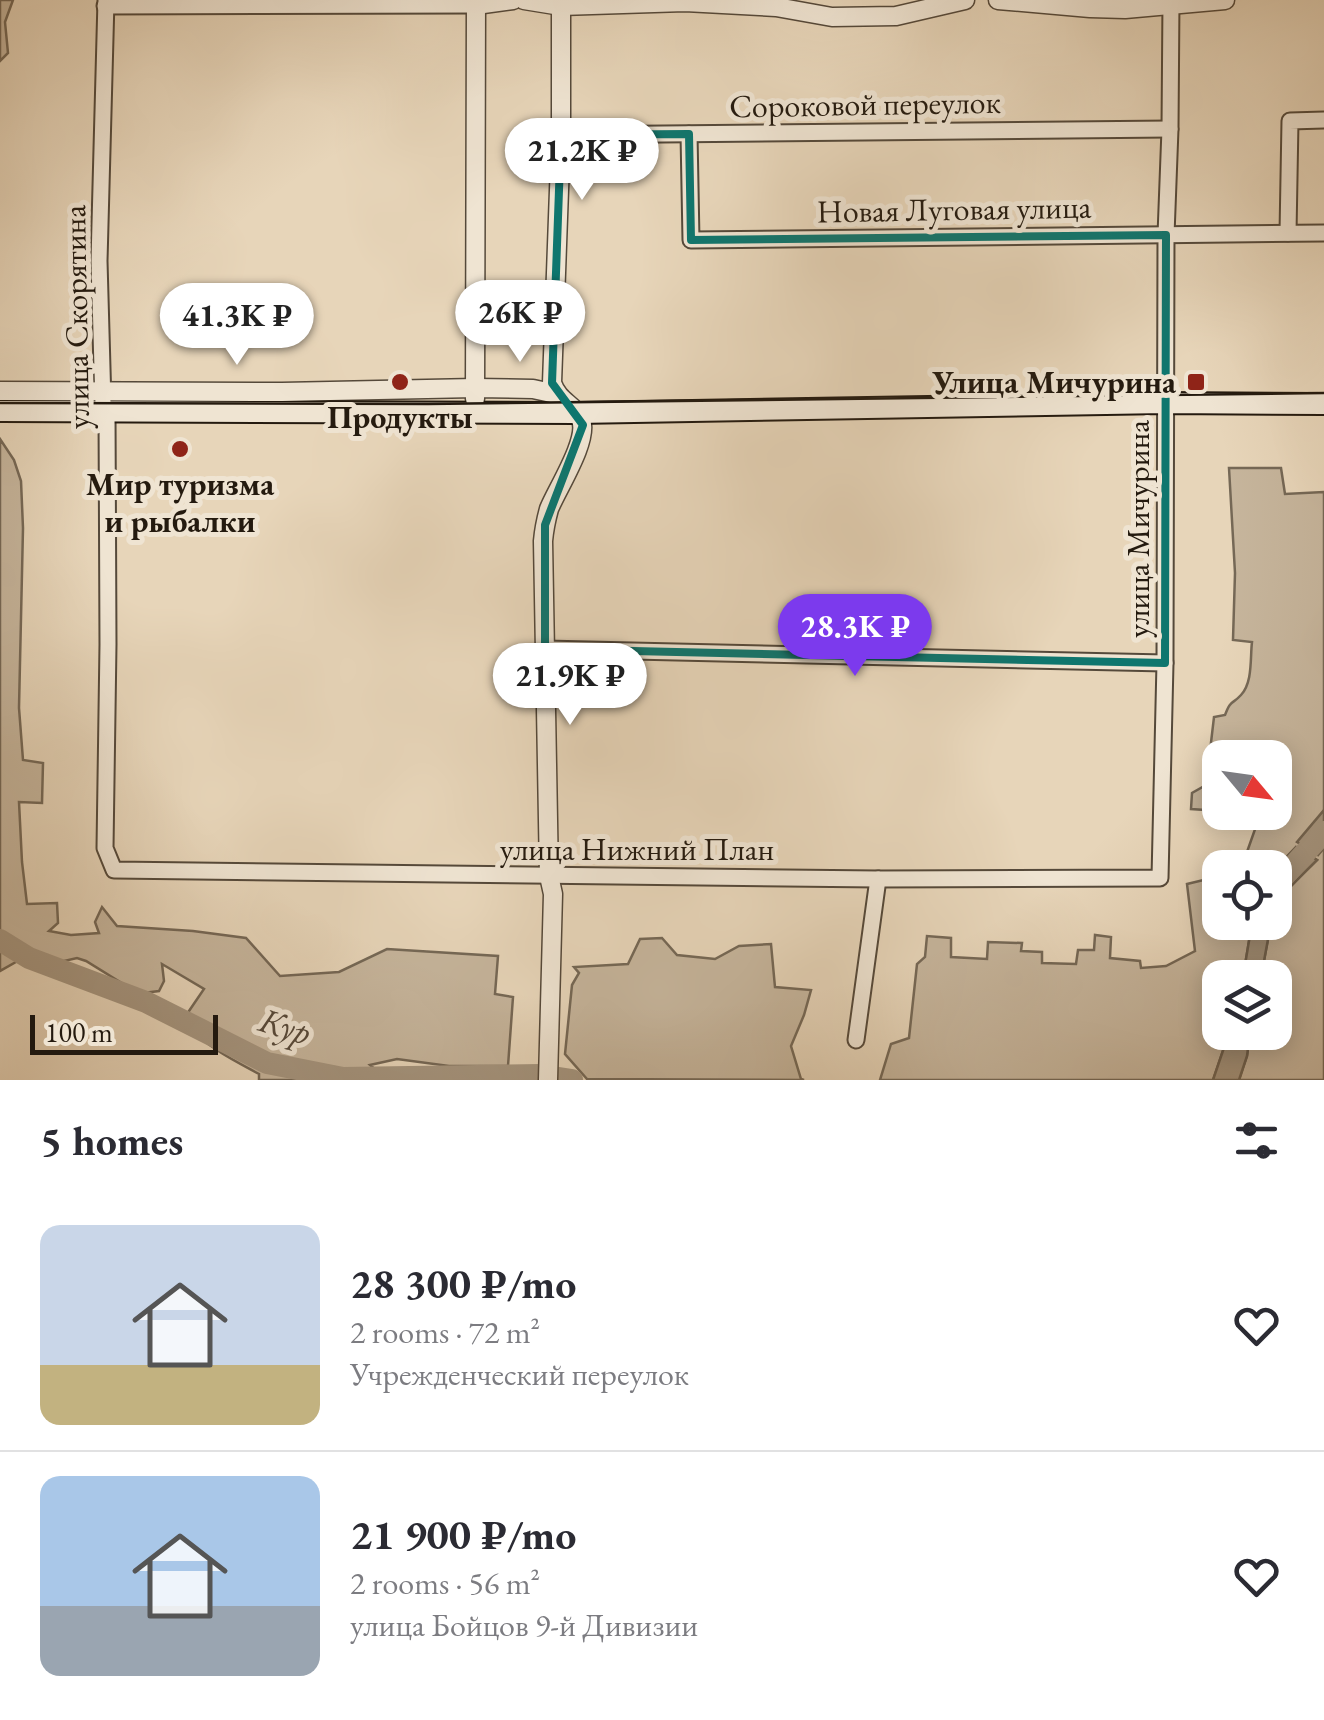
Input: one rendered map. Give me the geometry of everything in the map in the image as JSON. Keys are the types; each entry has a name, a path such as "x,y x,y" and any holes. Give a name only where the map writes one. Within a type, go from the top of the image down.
{"main road":[{"path":"0,410 105,402 577,414 1165,403 1324,404"}],"street":[{"path":"106,3 514,0"},
{"path":"524,0 776,7 832,17 896,16 966,0"},
{"path":"998,0 1090,8 1225,0"},
{"name":"улица Мичурина","path":"1160,878 1166,664 1166,234 1171,2"},
{"name":"улица Скорятина","path":"106,3 100,230 108,644 105,848 114,870"},
{"path":"476,3 474,388 480,412 511,404 533,389 548,364 553,337"},
{"path":"548,1074 553,894 549,876 543,541 550,509 582,434 581,418 556,394 552,383 561,135 561,3"},
{"path":"1288,233 1290,121 1324,120"},
{"name":"Сороковой переулок","path":"561,135 1170,129"},
{"name":"Новая Луговая улица","path":"690,134 691,240 1324,232"},
{"path":"0,391 105,402 474,388 533,389 556,394"},
{"path":"545,649 1166,664"},
{"name":"улица Нижний План","path":"114,870 1160,878"},
{"path":"856,1040 878,878"}],"highlighted area":[{"path":"689,134 691,240 1166,235 1165,663 545,649 545,525 583,425 552,383 561,135"}],"shaded area":[{"path":"0,0 13,0 5,22 8,53 0,61"},
{"path":"0,439 14,460 21,481 19,708 23,760 43,763 42,803 19,802 27,904 57,903 58,923 49,931 71,935 99,933 95,922 102,907 117,926 246,938 280,976 339,972 387,949 498,956 495,994 513,997 508,1066 449,1066 397,1059 370,1065 385,1080 259,1080 259,1074 211,1046 187,1024 187,1014 204,989 162,964 164,981 159,991 143,993 77,958 51,964 23,958 0,971"},
{"path":"1229,468 1281,468 1285,494 1324,492 1324,1080 1239,1080 1248,1050 1292,1050 1292,960 1264,960 1268,940 1292,940 1292,886 1317,860 1296,847 1292,851 1248,850 1255,830 1292,830 1292,740 1211,740 1214,717 1225,715 1241,695 1250,670 1252,642 1233,640 1235,573"},
{"path":"1202,787 1202,810 1191,809 1192,793"},
{"path":"1324,810 1324,848 1318,855 1297,842"},
{"path":"1296,847 1317,860 1292,885 1292,851"},
{"path":"1202,880 1202,940 1249,940 1246,960 1202,960 1202,1050 1223,1050 1213,1080 880,1080 891,1044 909,1038 917,964 925,957 927,936 951,938 951,957 987,959 988,942 1022,943 1021,951 1042,952 1042,963 1076,964 1078,950 1094,950 1095,935 1111,937 1110,958 1140,961 1141,968 1166,966 1195,951 1187,884"},
{"path":"662,938 677,955 715,959 739,946 771,944 775,987 811,990 791,1046 804,1080 587,1079 565,1054 572,985 579,973 574,967 628,964 640,939"},
{"path":"1249,940 1268,940 1264,960 1246,960"},
{"path":"1223,1050 1248,1050 1239,1080 1213,1080"}],"waterway":[{"name":"Кур","path":"1292,867 1324,832"},
{"name":"Кур","path":"0,940 29,958 146,1002 267,1063 343,1078 540,1075 572,1080"}],"tram line":[{"path":"0,403 428,404 1324,393"}],"place":[{"name":"Продукты","path":"400,382"},
{"name":"Улица Мичурина","path":"1196,382"},
{"name":"Мир туризма и рыбалки","path":"180,449"}]}
